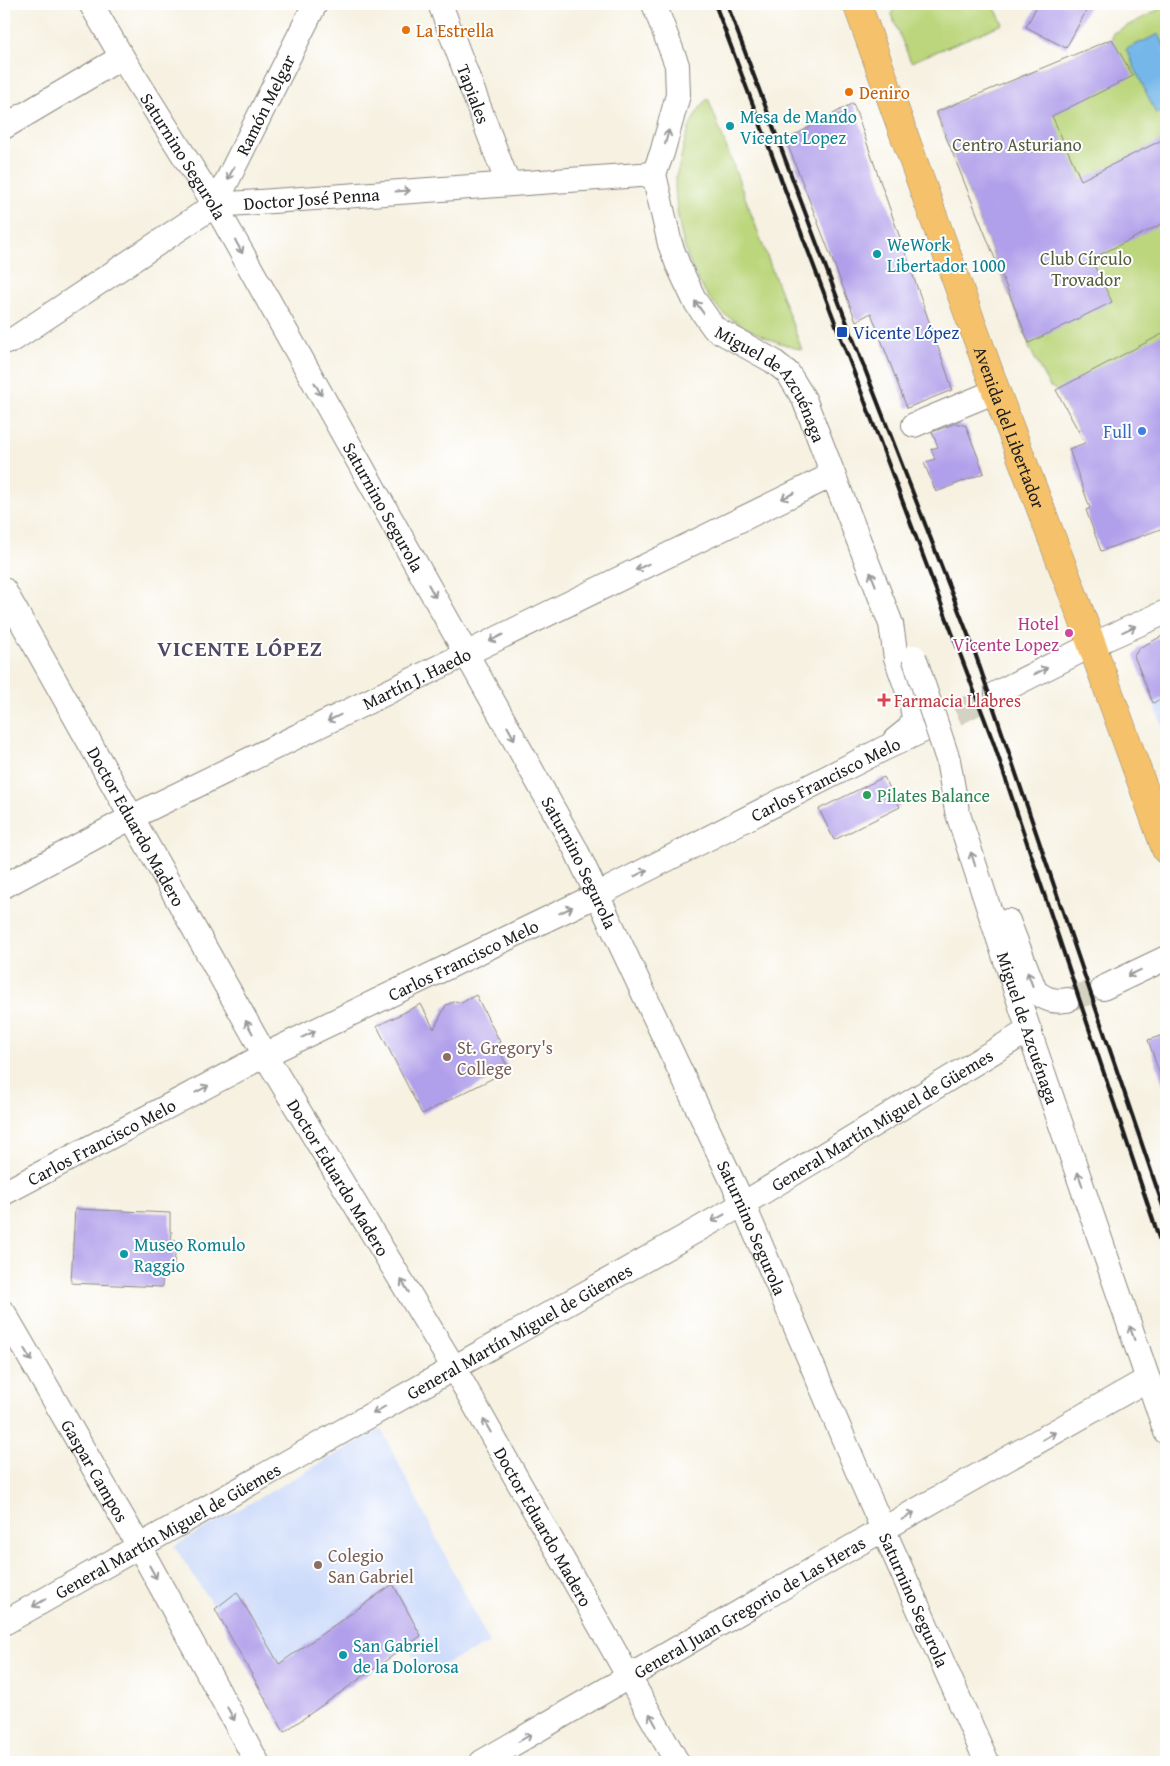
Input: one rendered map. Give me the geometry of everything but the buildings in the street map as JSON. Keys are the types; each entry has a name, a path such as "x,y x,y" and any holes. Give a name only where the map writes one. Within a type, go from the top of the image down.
{"main road":[{"name":"Avenida del Libertador","path":"857,4 996,391 1092,645 1166,850"}],"street":[{"name":"Saturnino Segurola","path":"91,4 122,57 215,204 575,848 743,1204 987,1762"},
{"name":"Ramón Melgar","path":"215,204 315,4"},
{"name":"Tapiales","path":"440,4 508,184"},
{"path":"654,4 677,65 678,96 654,174"},
{"path":"4,127 122,57"},
{"name":"Doctor José Penna","path":"11,341 215,204 654,174"},
{"name":"Miguel de Azcuénaga","path":"654,174 670,244 695,301 714,328 773,361 788,373 804,398 891,624 896,658 911,700 914,718 910,728 884,749"},
{"path":"914,425 996,391"},
{"name":"Martín J. Haedo","path":"4,886 132,817 832,474"},
{"name":"Doctor Eduardo Madero","path":"4,590 265,1055 454,1368 677,1762"},
{"path":"998,693 1092,645 1166,612"},
{"name":"Miguel de Azcuénaga","path":"891,624 914,657 948,760 957,811 982,888 1166,1432"},
{"name":"Carlos Francisco Melo","path":"4,1193 265,1055 597,895 924,730"},
{"path":"982,888 998,903 1012,927 1035,991 1042,997 1055,1002 1068,1000"},
{"path":"1103,988 1166,958"},
{"name":"General Martín Miguel de Güemes","path":"4,1623 743,1204 1029,1030"},
{"name":"Gaspar Campos","path":"4,1313 139,1546 257,1762"},
{"name":"General Juan Gregorio de Las Heras","path":"482,1762 1148,1379"}],"shaded area":[{"path":"1166,634 1166,735 1134,656 1139,648"},
{"name":"Colegio San Gabriel","path":"381,1429 490,1643 422,1674 407,1646 420,1636 393,1584 279,1664 238,1592 215,1609 174,1546"}],"green space":[{"path":"897,4 993,4 1003,24 911,62 891,14"},
{"path":"1166,6 1166,386 1079,432 1056,390 1049,386 1028,345 936,112 1112,39 1113,33"},
{"path":"708,98 802,350 760,335 724,314 700,284 686,253 678,219 675,185 689,128"}],"water":[{"path":"1159,34 1166,50 1166,109 1156,114 1126,49"}],"tunnel":[{"path":"924,730 997,693"},
{"path":"1067,1000 1103,988"}],"railway":[{"path":"715,4 994,744 1166,1259"},
{"path":"727,4 838,300 974,650 1166,1215"}],"place":[{"name":"La Estrella","path":"406,30"},
{"name":"Deniro","path":"849,92"},
{"name":"Mesa de Mando Vicente Lopez","path":"730,126"},
{"name":"WeWork Libertador 1000","path":"877,254"},
{"name":"Vicente López","path":"842,332"},
{"name":"Full","path":"1142,431"},
{"name":"Hotel Vicente Lopez","path":"1069,633"},
{"name":"Farmacia Llabres","path":"884,700"},
{"name":"Pilates Balance","path":"867,795"},
{"name":"St. Gregory's College","path":"447,1057"},
{"name":"Museo Romulo Raggio","path":"124,1254"},
{"name":"Colegio San Gabriel","path":"318,1565"},
{"name":"San Gabriel de la Dolorosa","path":"343,1655"}],"district":[{"name":"VICENTE LÓPEZ","path":"240,648"}],"park label":[{"name":"Centro Asturiano","path":"1017,144"},
{"name":"Club Círculo Trovador","path":"1086,268"}]}
